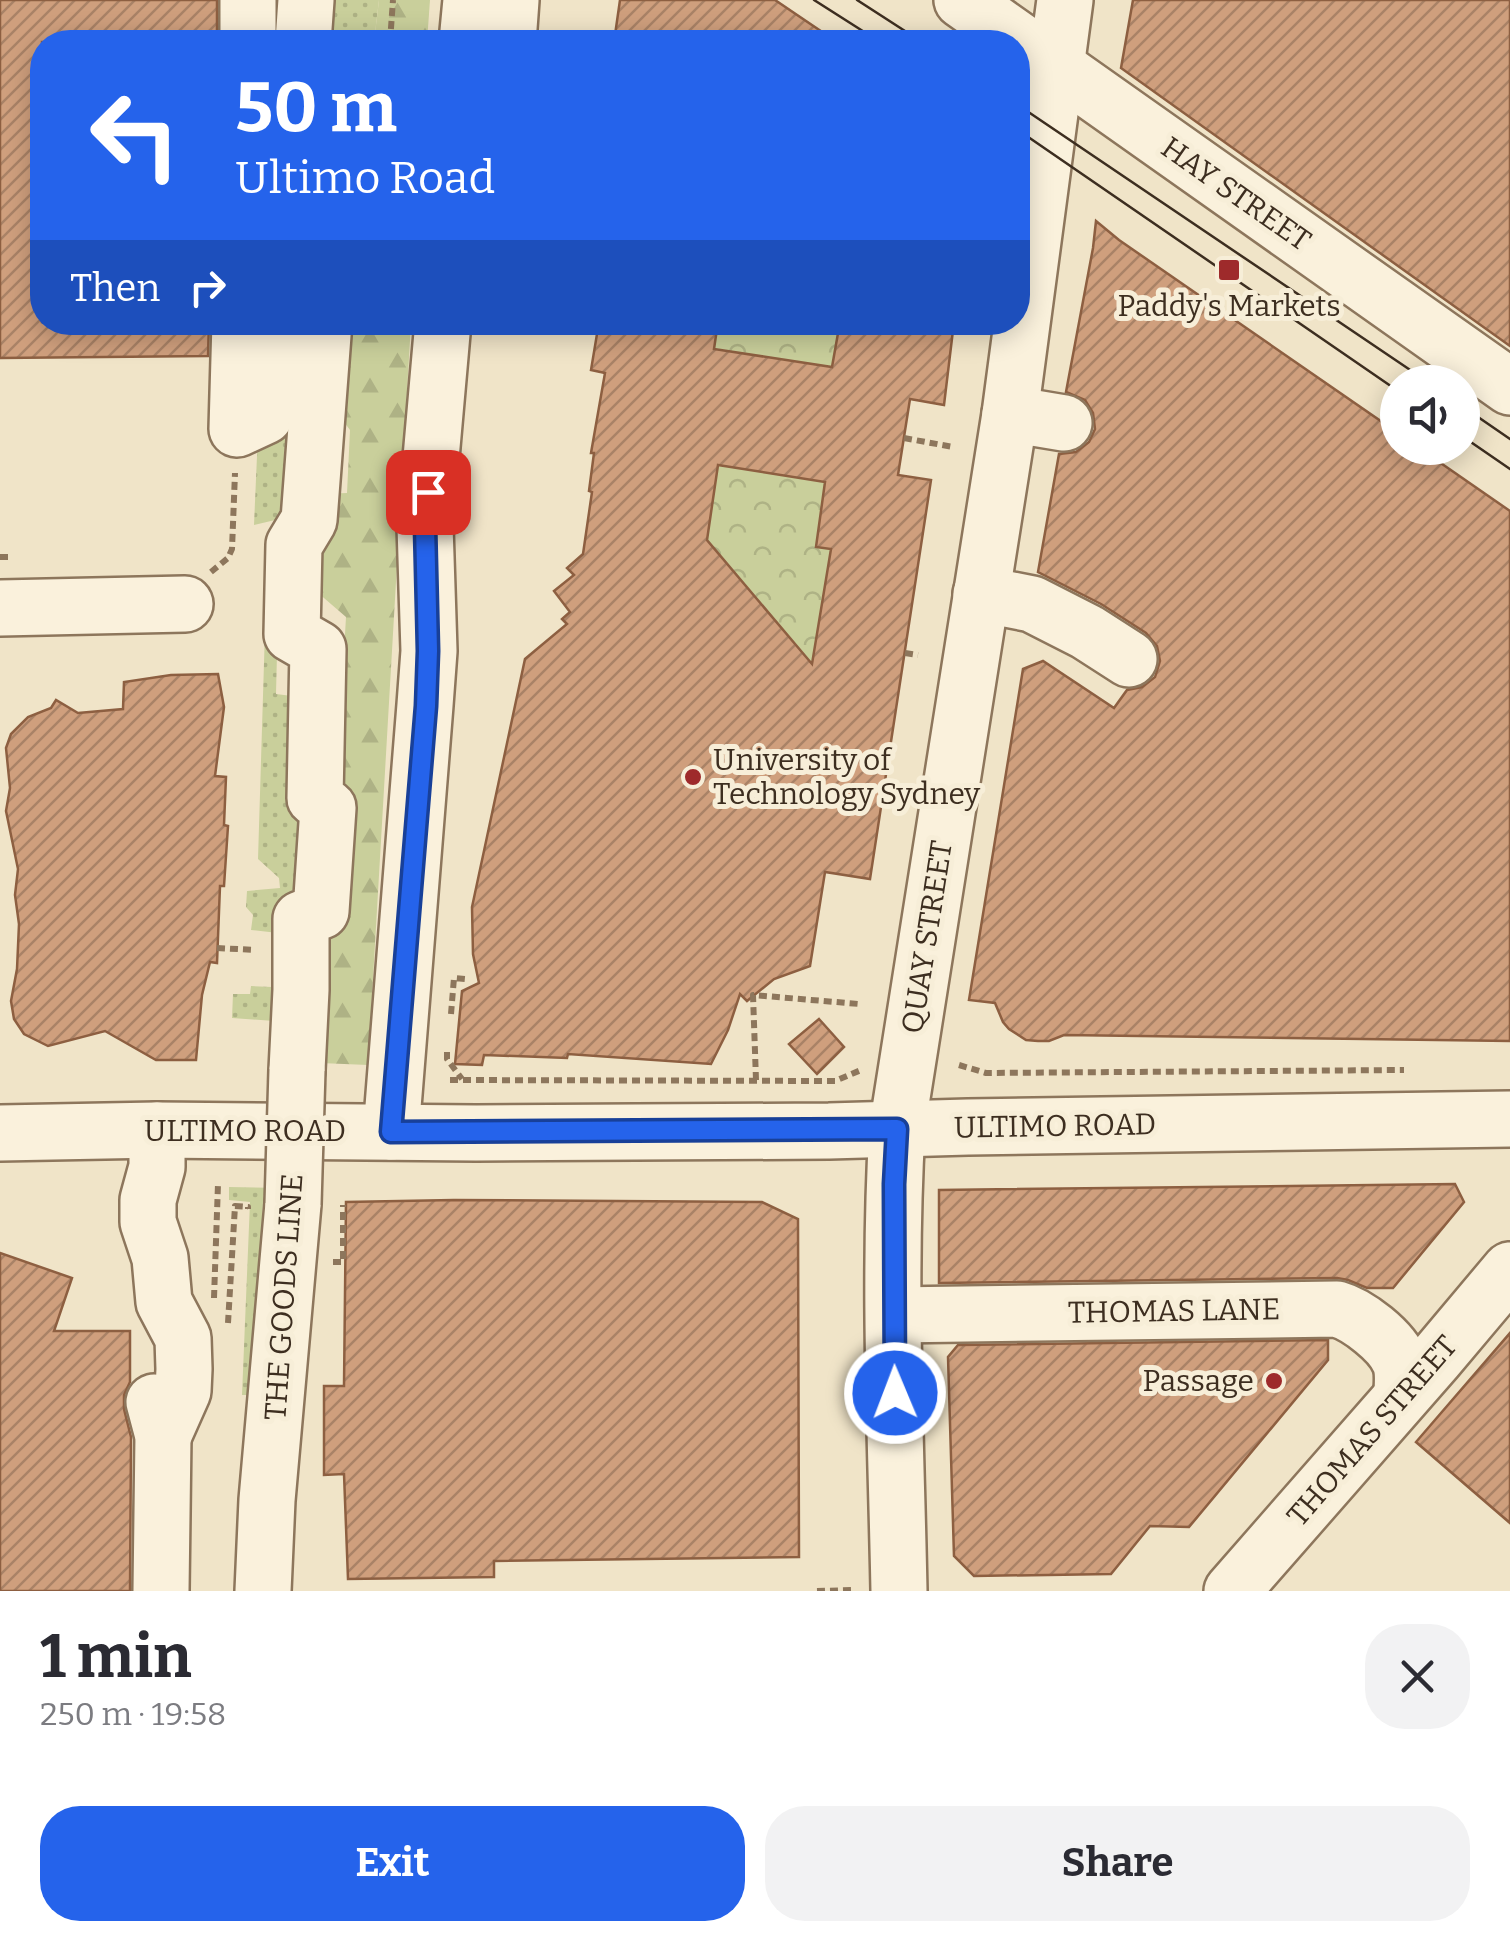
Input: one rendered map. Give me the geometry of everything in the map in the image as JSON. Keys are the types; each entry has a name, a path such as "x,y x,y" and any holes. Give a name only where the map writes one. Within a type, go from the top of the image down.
{"street":[{"path":"248,0 248,30"},
{"path":"304,30 306,0"},
{"path":"468,30 471,0"},
{"path":"509,30 511,0"},
{"name":"HAY STREET","path":"962,0 1005,30"},
{"name":"QUAY STREET","path":"1030,265 1065,0"},
{"name":"HAY STREET","path":"1030,48 1510,388"},
{"path":"240,335 236,430 265,416 269,335"},
{"name":"THE GOODS LINE","path":"263,1591 267,1500 318,1203 297,1070 301,919 322,911 328,808 315,798 318,649 292,634 294,544 310,520 323,335"},
{"path":"391,1132 428,651 425,526 442,335"},
{"path":"428,651 454,531 462,440 480,335"},
{"name":"QUAY STREET","path":"882,1590 894,1315 897,1129 1020,335"},
{"path":"1012,396 1064,423"},
{"path":"6,583 185,604"},
{"path":"981,594 1032,604 1130,659"},
{"name":"ULTIMO ROAD","path":"0,1133 157,1149 391,1132 1510,1119"},
{"path":"157,1149 169,1195 170,1222 162,1280 183,1338 184,1369 184,1391 163,1436 160,1591"},
{"name":"THOMAS STREET","path":"1232,1591 1510,1270"},
{"name":"THOMAS LANE","path":"894,1315 1338,1309 1355,1316 1398,1357 1402,1395"}],"path":[{"path":"391,30 392,0"},
{"path":"228,558 232,548 236,430"},
{"path":"904,438 953,447"},
{"path":"0,557 6,583"},
{"path":"905,653 918,655"},
{"path":"450,1026 454,978 464,979"},
{"path":"756,1080 754,995 859,1004"},
{"path":"448,1043 446,1059 462,1080"},
{"name":"ULTIMO ROAD","path":"958,1066 986,1073 1413,1070"},
{"path":"450,1080 834,1080 866,1068"},
{"path":"318,1203 343,1259"},
{"path":"817,1591 882,1590"}],"green space":[{"path":"325,0 379,0 375,30 324,30"},
{"path":"379,0 430,0 428,30 375,30"},
{"path":"295,335 300,335 292,516 254,525 258,433"},
{"path":"335,335 410,335 368,1065 320,1063 346,617 317,592 321,494 347,493 350,430 332,406"},
{"path":"716,335 838,335 836,347 850,371 714,348"},
{"path":"718,465 841,485 819,526 816,546 831,549 812,663 707,540"},
{"path":"265,630 305,649 277,654 276,694 300,697 313,900 278,933 251,930 253,915 246,907 247,891 280,888 279,878 258,859"},
{"path":"251,986 272,987 272,997 290,998 288,1022 232,1018 233,994 250,994"},
{"path":"229,1187 283,1188 283,1203 263,1202 254,1395 242,1395 250,1202 229,1200"}],"building":[{"path":"0,0 217,0 217,30 30,30 30,335 209,335 208,356 0,358"},
{"path":"620,0 775,0 819,30 616,30"},
{"path":"1133,0 1510,0 1510,346 1121,68"},
{"name":"Paddy's Markets","path":"1096,221 1380,421 1380,465 1444,465 1510,511 1510,1041 1064,1035 1038,1041 1026,1040 1009,1029 995,1003 969,1000 1023,669 1043,661 1114,708 1127,690 1142,687 1155,677 1160,661 1157,646 1146,633 1101,604 1038,572 1059,454 1076,452 1089,442 1095,429 1093,413 1085,400 1066,392"},
{"name":"University of Technology Sydney","path":"597,335 716,335 714,349 832,367 838,335 952,335 944,405 910,399 898,475 931,480 870,879 825,872 810,966 774,979 747,1001 740,994 711,1064 568,1054 567,1058 484,1055 482,1065 455,1064 462,991 479,983 473,954 472,907 525,659 567,624 562,619 570,612 554,591 574,575 567,568 583,554 592,492 591,453 605,373 591,370","holes":["718,465 825,482 816,547 831,549 812,664 707,540"]},
{"path":"218,674 224,707 215,776 226,777 224,825 228,826 224,886 220,886 217,963 210,962 202,995 196,1060 156,1060 105,1031 48,1046 24,1034 14,1019 11,1001 19,924 15,895 18,869 6,811 10,788 6,748 11,734 28,717 51,708 56,700 78,713 123,709 124,682"},
{"path":"819,1019 844,1047 817,1074 789,1044"},
{"path":"1455,1184 1464,1202 1393,1288 1367,1288 1337,1278 939,1283 939,1190"},
{"path":"346,1202 762,1202 798,1219 799,1557 494,1561 494,1577 348,1579 344,1474 324,1475 324,1386 344,1386"},
{"path":"0,1253 72,1278 54,1331 130,1331 130,1382 124,1395 124,1409 131,1437 130,1591 0,1591"},
{"path":"1510,1333 1510,1523 1416,1442"},
{"path":"1328,1340 1328,1360 1189,1527 1150,1526 1111,1574 974,1576 954,1556 948,1357 958,1345"}],"tram line":[{"path":"814,0 861,30"},
{"path":"857,0 903,30"},
{"path":"1030,113 1403,365"},
{"path":"1030,138 1380,379"},
{"path":"1480,418 1510,439"},
{"path":"1480,448 1510,469"}],"place":[{"name":"Paddy's Markets","path":"1229,270"},
{"name":"University of Technology Sydney","path":"693,777"},
{"name":"Passage","path":"1274,1381"}],"route":[{"path":"428,492 426,706 391,1132 897,1129 895,1393"}]}
